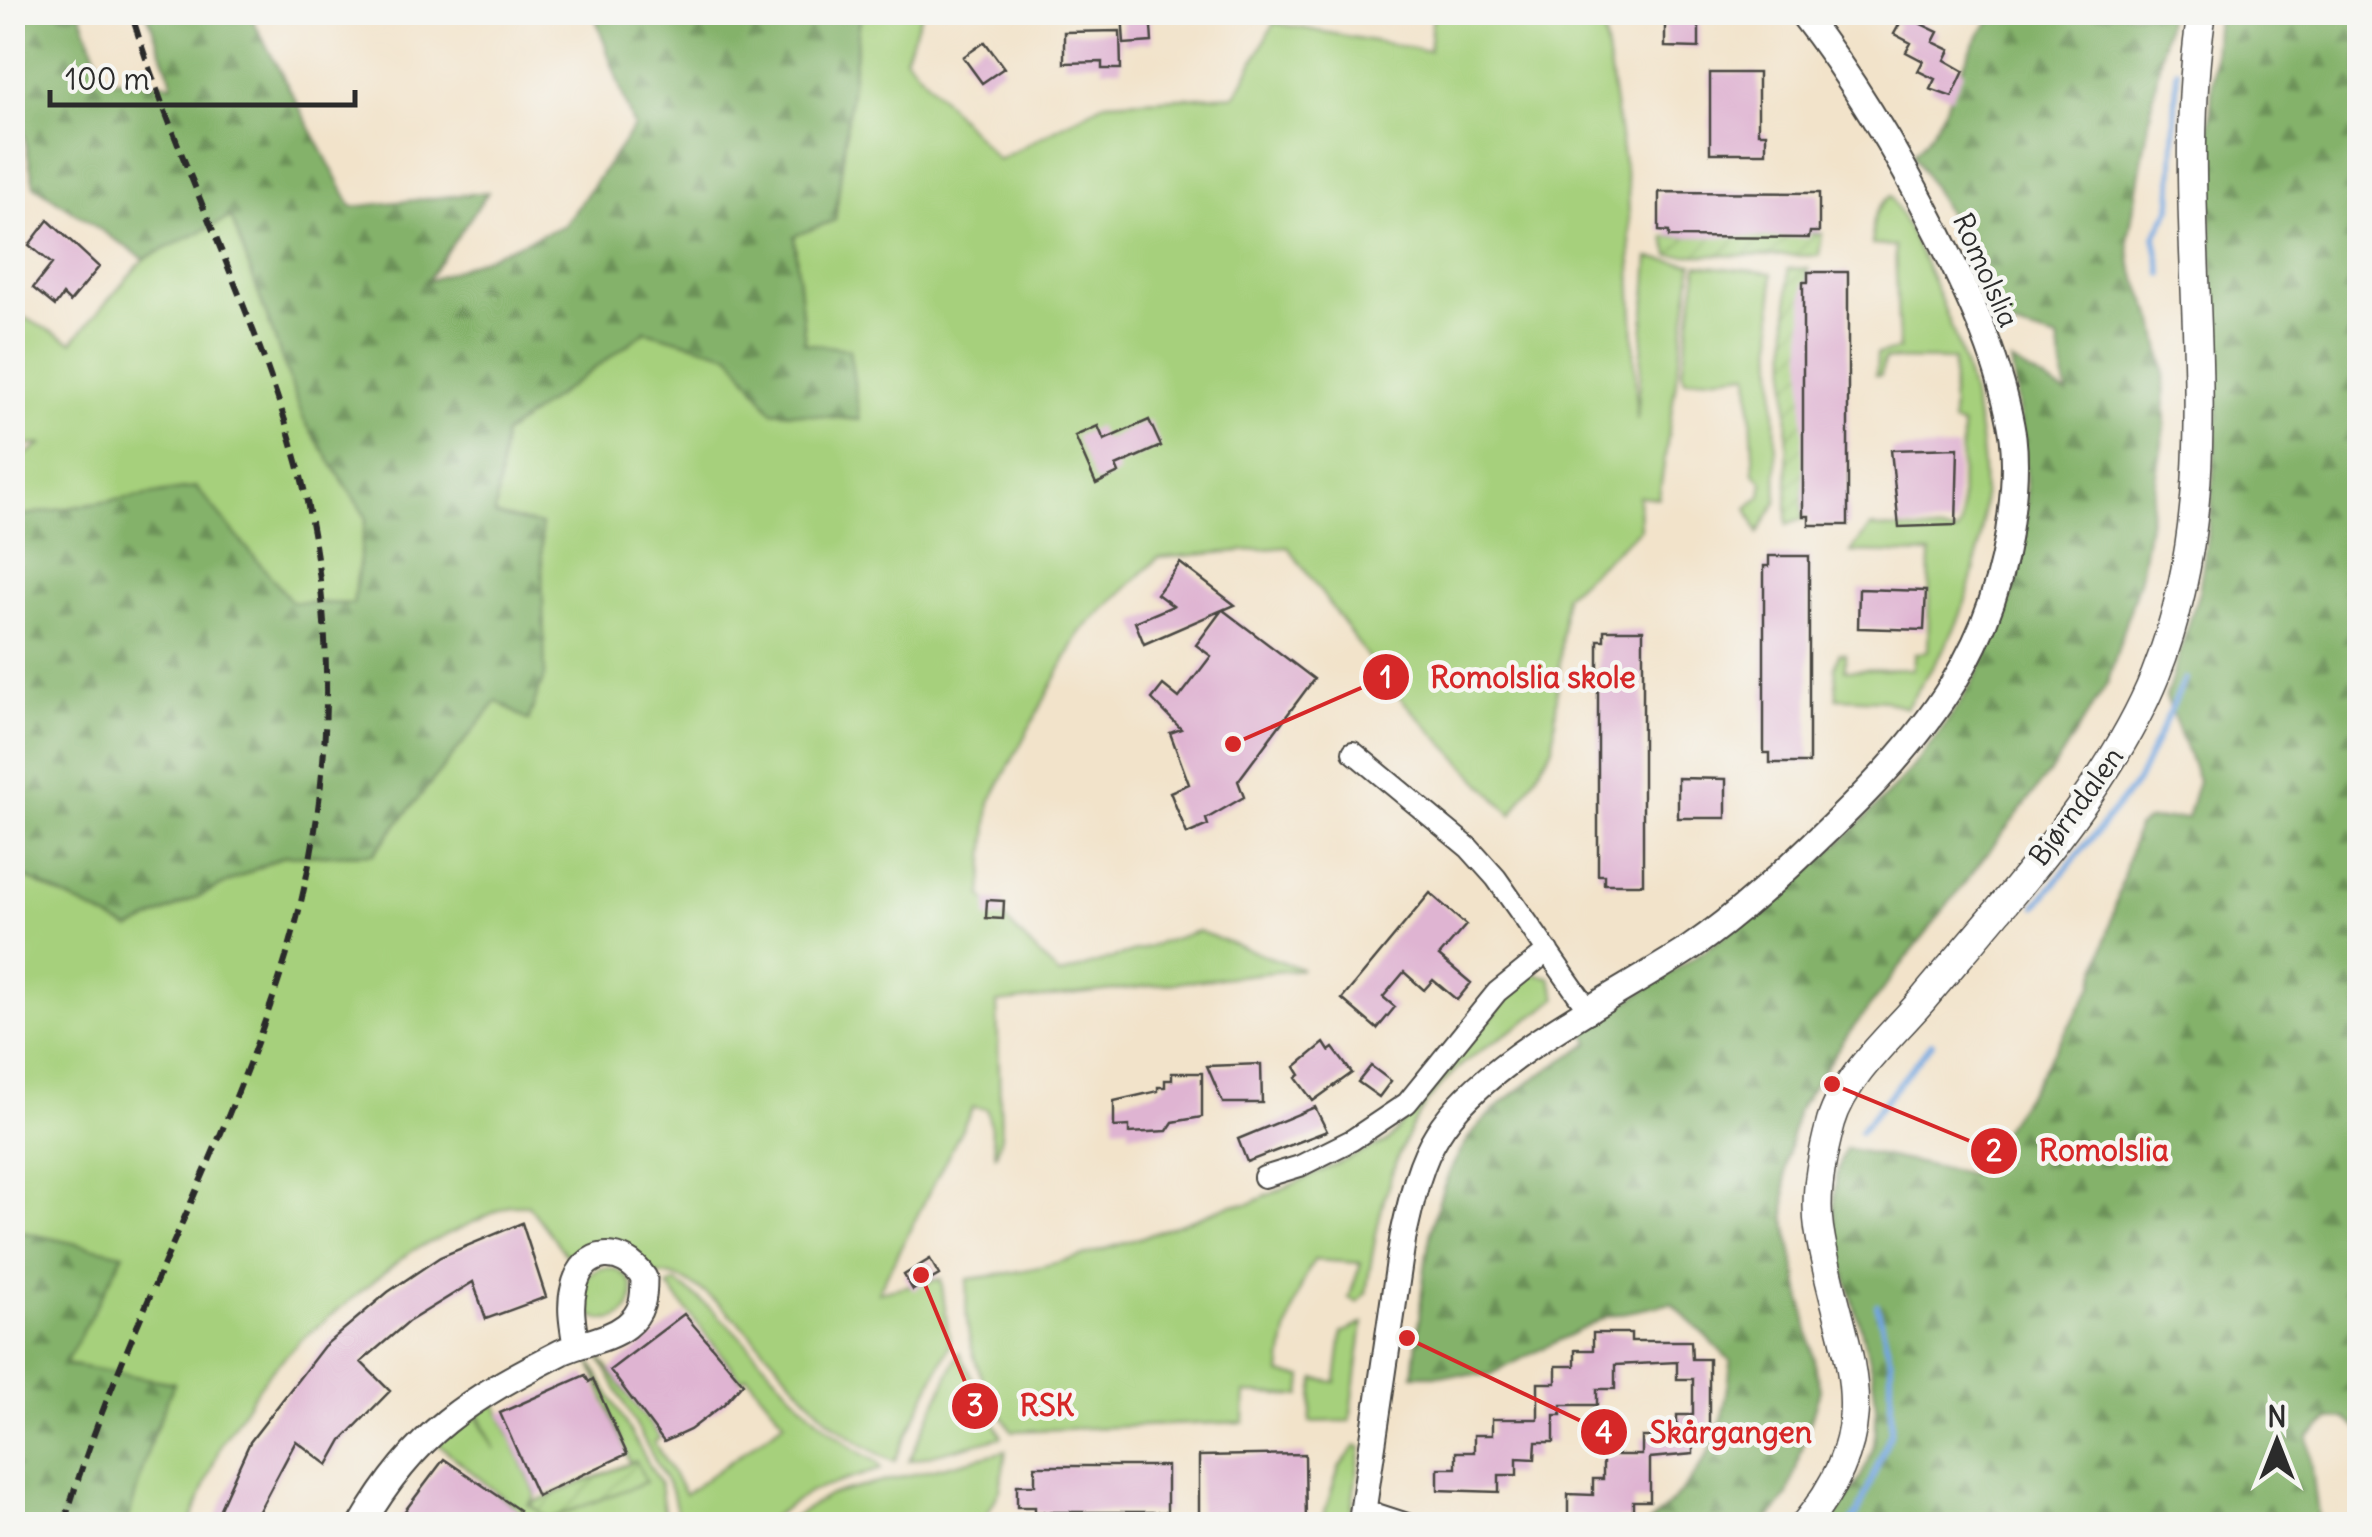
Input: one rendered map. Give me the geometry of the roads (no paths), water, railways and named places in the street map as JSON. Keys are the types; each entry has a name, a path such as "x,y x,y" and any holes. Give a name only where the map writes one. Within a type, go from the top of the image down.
{"main road":[{"name":"Bjørndalen","path":"1805,1524 1828,1496 1850,1452 1856,1385 1818,1226 1820,1181 1833,1116 1861,1072 2010,894 2119,750 2154,678 2179,609 2194,529 2201,454 2200,342 2192,232 2196,50 2202,12"}],"street":[{"name":"Romolslia","path":"1363,1517 1403,1237 1414,1191 1436,1136 1480,1086 1694,945 1782,874 1884,772 1950,691 1995,600 2008,548 2013,441 2002,385 1975,306 1897,152 1802,12"},
{"path":"1353,752 1469,848 1538,931 1590,1012"},
{"path":"1264,1177 1300,1166 1352,1140 1407,1104 1497,992 1548,952"},
{"path":"362,1524 402,1463 458,1409 491,1387 576,1345"},
{"path":"1363,1517 1406,1524"}],"waterway":[{"path":"2162,274 2155,236 2171,208 2177,70"},
{"path":"2036,906 2137,782 2185,679"},
{"path":"1860,1132 1932,1043"},
{"path":"1849,1524 1858,1513 1891,1432 1891,1362 1877,1305"}],"railway":[{"path":"64,1524 115,1379 236,1096 288,951 314,839 325,723 323,607 305,493 268,371 173,133 131,12"}],"place":[{"name":"Romolslia skole","path":"1233,744"},
{"name":"Romolslia","path":"1832,1084"},
{"name":"RSK","path":"921,1275"},
{"name":"Skårgangen","path":"1407,1338"}]}
